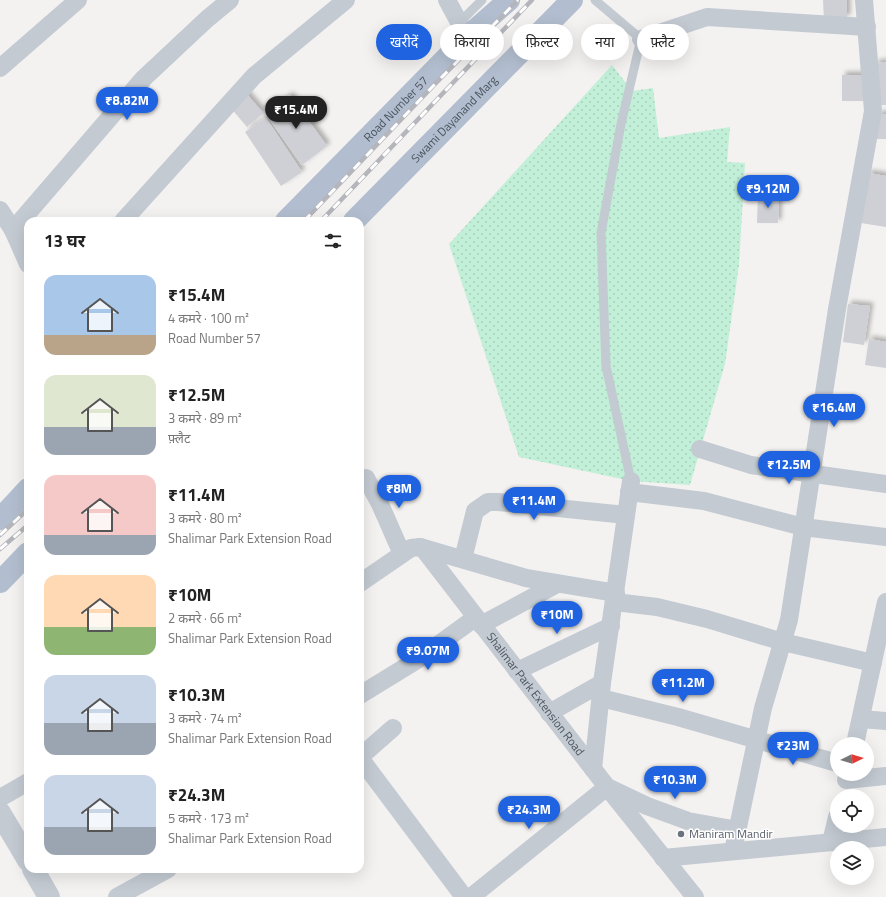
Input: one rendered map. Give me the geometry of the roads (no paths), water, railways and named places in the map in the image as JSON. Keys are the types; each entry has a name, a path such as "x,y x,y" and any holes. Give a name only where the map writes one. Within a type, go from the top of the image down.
{"main road":[{"name":"Road Number 57","path":"472,24 509,0"},
{"name":"Swami Dayanand Marg","path":"358,217 572,0"},
{"name":"Road Number 57","path":"290,217 440,55"},
{"path":"1,514 24,493"},
{"path":"0,582 24,557"}],"street":[{"path":"0,68 59,6 78,0"},
{"path":"24,217 144,78 207,19 230,0"},
{"path":"127,217 254,76 346,0"},
{"path":"447,0 460,24"},
{"path":"733,851 763,708 789,620 837,309 873,111 864,0"},
{"path":"687,24 706,18 867,27"},
{"path":"0,210 13,230 24,255"},
{"path":"13,230 24,217"},
{"path":"700,449 751,465 886,484"},
{"path":"366,478 380,504 402,554"},
{"path":"593,769 601,691 630,487 704,501 803,527 886,537"},
{"path":"463,559 475,511 488,502 626,515"},
{"path":"364,580 411,548 420,547 526,578 657,606 707,619 783,642 878,656"},
{"name":"Shalimar Park Extension Road","path":"420,547 694,897"},
{"path":"364,693 478,621 557,584"},
{"path":"857,737 878,656 886,602"},
{"path":"517,671 611,626"},
{"path":"549,713 601,691 756,741 830,761"},
{"path":"861,719 886,721"},
{"path":"364,754 393,728"},
{"path":"364,763 464,897"},
{"path":"845,783 886,776"},
{"path":"0,798 24,784"},
{"path":"471,897 607,787 647,806 688,821 738,830"},
{"path":"0,813 24,853"},
{"path":"842,841 886,837"},
{"path":"663,858 830,842"},
{"path":"35,873 49,897"},
{"path":"117,897 161,873"}],"lane":[{"path":"467,24 482,0"},
{"path":"595,0 637,36"},
{"path":"630,487 606,366 601,232 621,124 637,56"}],"railway":[{"path":"308,217 518,0"},
{"path":"325,217 532,0"},
{"path":"0,535 24,513"},
{"path":"0,549 24,528"}],"place":[{"name":"Maniram Mandir","path":"681,834"}]}
